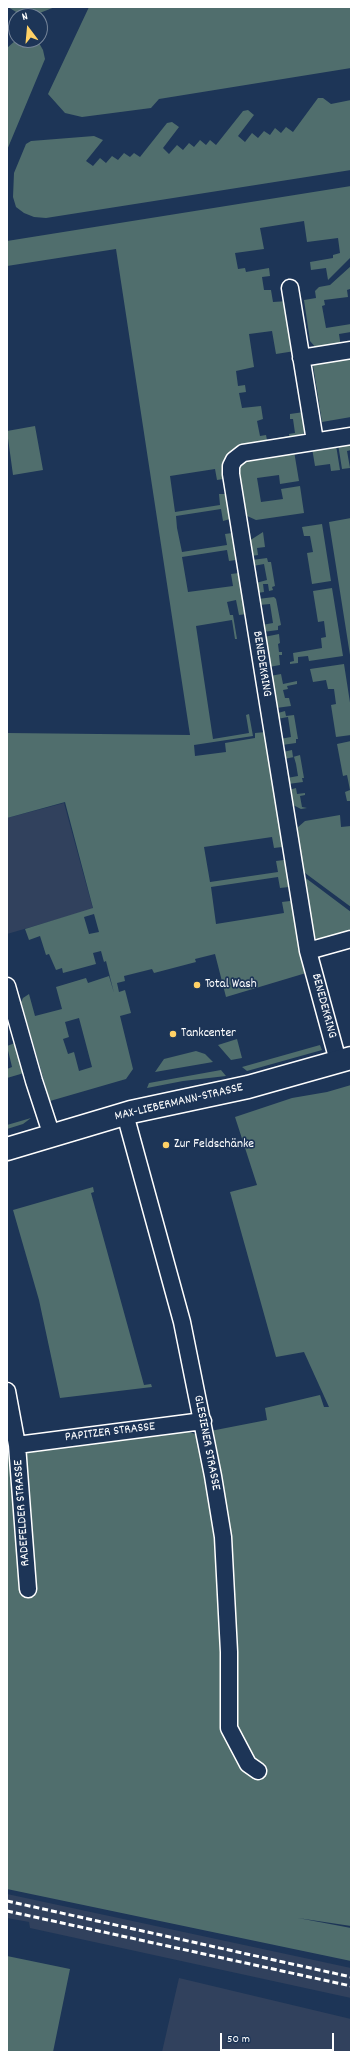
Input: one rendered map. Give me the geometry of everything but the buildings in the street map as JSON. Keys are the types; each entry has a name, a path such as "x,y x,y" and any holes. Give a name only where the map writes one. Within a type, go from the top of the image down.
{"main road":[{"name":"MAX-LIEBERMANN-STRASSE","path":"7,1149 125,1114 248,1087 344,1059"}],"street":[{"path":"290,288 315,441"},
{"path":"301,358 351,350"},
{"name":"BENEDEKRING","path":"344,1059 308,951 231,474 231,466 234,460 243,453 351,436"},
{"path":"308,951 351,939"},
{"path":"7,986 34,1081 52,1136"},
{"name":"GLESIENER STRASSE","path":"125,1114 182,1322 203,1421 223,1537 229,1652 228,1728 248,1764 258,1771"},
{"name":"RADEFELDER STRASSE","path":"7,1391 17,1445 28,1589"},
{"name":"PAPITZER STRASSE","path":"17,1445 203,1421"}],"shaded area":[{"path":"64,803 93,909 7,934 7,818"},
{"path":"7,1894 351,1968 351,1998 30,1928 29,1922 7,1918"},
{"path":"179,1978 351,2019 351,2052 162,2052"}],"green space":[{"path":"8,7 55,7 48,10 48,8"},
{"path":"89,7 351,7 351,68 159,99 151,108 82,117 65,113 48,94"},
{"path":"7,48 42,48 45,59 7,150"},
{"path":"318,98 323,98 331,104 351,100 351,170 46,218 34,217 24,213 16,207 13,197 14,173 26,144 31,141 94,136 103,140 86,161 93,166 100,158 106,163 112,156 118,160 124,153 130,157 134,153 140,157 167,123 172,122 179,127 163,148 169,154 177,145 183,150 189,143 194,147 200,140 206,145 210,140 216,145 243,111 248,110 254,115 238,136 245,142 252,133 258,138 264,131 270,135 275,128 281,133 286,127 293,132"},
{"path":"351,186 351,257 328,280 326,268 311,270 310,262 333,258 333,255 340,253 338,238 307,242 304,221 260,228 264,249 235,253 238,269 245,268 246,272 269,268 270,276 262,277 264,290 271,290 273,302 288,301 295,351 276,354 272,331 249,334 254,367 236,371 238,386 245,385 246,392 239,393 242,408 261,406 263,419 257,421 260,436 266,435 267,440 289,436 289,434 295,433 293,419 290,419 290,414 304,412 306,431 299,437 242,446 223,479 217,480 215,469 170,476 175,512 220,505 219,494 228,494 232,517 230,519 223,521 221,509 176,516 177,528 182,552 227,545 225,534 232,533 235,535 238,557 236,560 229,561 227,550 182,557 188,592 233,586 231,574 239,573 241,575 247,614 239,615 236,600 227,602 230,615 233,615 237,639 235,639 232,620 196,626 213,739 249,733 246,715 249,714 253,736 194,745 195,756 226,752 225,743 255,738 255,733 266,732 284,844 282,847 274,848 272,837 204,847 210,882 278,872 276,861 284,860 287,861 290,884 289,887 280,888 278,877 211,887 216,924 284,913 282,902 290,901 293,903 306,973 226,997 215,954 195,959 196,962 154,973 152,969 124,976 125,981 117,983 119,992 125,990 131,1013 120,1016 133,1069 126,1079 50,1101 21,1002 23,998 29,994 35,1016 62,1009 56,987 86,978 88,983 109,976 114,993 106,961 104,962 101,951 93,953 96,964 63,973 62,968 56,970 49,954 46,955 40,936 29,940 25,929 93,908 65,802 7,818 7,733 190,735 116,249 7,266 7,241","holes":["94,914 99,932 89,934 84,917","79,1018 92,1067 79,1071 74,1052 68,1054 63,1039 69,1037 65,1022"]},
{"path":"351,266 350,289 347,290 348,297 324,300 325,305 322,306 326,328 351,324 351,332 339,334 341,347 317,349 310,341 304,300 316,298 315,291 319,287 330,285"},
{"path":"351,359 351,417 322,422 313,365"},
{"path":"35,426 43,470 13,475 7,431"},
{"path":"351,442 351,450 347,451 350,468 342,469 338,444"},
{"path":"336,445 340,470 331,471 330,464 315,466 312,448"},
{"path":"294,451 299,481 280,484 279,475 257,478 261,502 283,499 281,489 300,486 304,513 256,520 245,515 239,476 239,467 242,463 246,460"},
{"path":"351,518 351,655 350,655 329,522"},
{"path":"322,524 331,581 312,584 307,553 313,552 310,536 304,536 302,527"},
{"path":"263,532 265,547 257,548 258,555 251,556 249,541"},
{"path":"267,558 268,562 271,562 275,586 272,587 273,590 269,591 268,584 263,584 264,592 257,593 256,583 267,580 264,564 253,566 252,560"},
{"path":"332,588 343,656 309,661 308,656 298,657 298,663 290,664 290,662 294,661 293,653 322,648 321,638 326,637 324,621 318,622 313,591"},
{"path":"274,597 276,599 281,625 278,626 278,630 263,632 262,625 273,623 270,604 259,605 258,599"},
{"path":"279,634 279,652 282,652 282,655 279,655 280,665 269,667 264,637"},
{"path":"344,664 351,709 351,735 336,737 331,705 336,704 334,689 328,689 326,680 313,682 310,669"},
{"path":"281,674 283,684 297,681 297,684 287,686 288,689 283,690 285,698 289,698 291,706 276,708 270,676"},
{"path":"285,711 286,716 294,715 298,739 296,739 296,743 282,745 280,739 291,737 288,717 277,719 278,713"},
{"path":"351,741 351,801 347,801 345,792 350,790 347,775 343,776 337,744"},
{"path":"292,750 293,757 300,755 304,778 302,778 303,782 288,784 287,778 298,776 294,757 284,759 283,752"},
{"path":"296,788 297,794 305,793 305,795 300,796 302,807 307,808 301,809 291,804 289,790"},
{"path":"340,815 341,827 351,826 351,907 301,870 295,833 297,828 305,821"},
{"path":"303,876 351,912 351,932 320,941 313,936"},
{"path":"237,1039 242,1058 231,1060 218,1045"},
{"path":"15,1043 24,1073 7,1078 7,1069 12,1067 7,1046"},
{"path":"320,1045 322,1050 247,1071 242,1067"},
{"path":"196,1051 205,1054 213,1062 155,1072 164,1059"},
{"path":"221,1070 226,1076 183,1081 147,1088 149,1083"},
{"path":"351,1085 351,1926 298,1918 351,1928 351,1961 7,1889 7,1442 8,1446 47,1445 184,1430 195,1434 267,1420 265,1408 320,1395 324,1407 329,1407 304,1352 276,1357 230,1192 257,1185 235,1117 292,1098 327,1092"},
{"path":"31,1118 23,1124 7,1129 7,1125"},
{"path":"93,1187 94,1192 91,1193 144,1385 151,1384 152,1387 60,1398 39,1300 13,1210"},
{"path":"7,1956 70,1969 53,2052 7,2052"}],"railway":[{"path":"7,1901 351,1977"},
{"path":"7,1911 351,1986"}],"place":[{"name":"Total Wash","path":"197,985"},
{"name":"Tankcenter","path":"173,1034"},
{"name":"Zur Feldschänke","path":"166,1145"}]}
